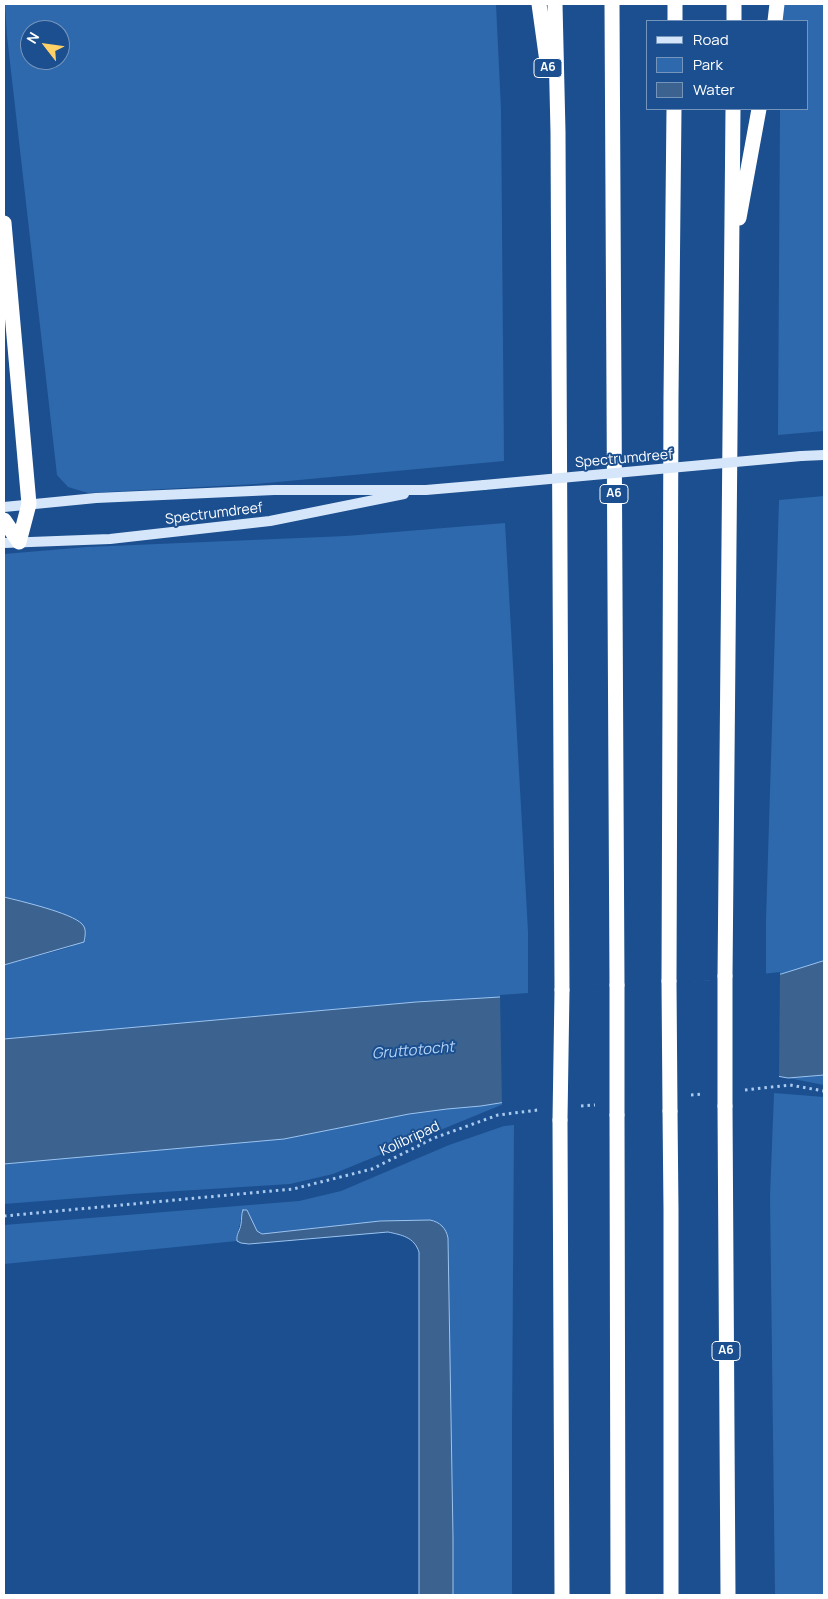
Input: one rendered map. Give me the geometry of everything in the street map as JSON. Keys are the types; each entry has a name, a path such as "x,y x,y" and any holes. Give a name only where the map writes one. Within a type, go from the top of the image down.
{"highway":[{"name":"A6","path":"539,4 558,132"},
{"name":"A6","path":"555,4 558,132 562,990 560,1120 562,1595"},
{"name":"A6","path":"612,4 618,1595"},
{"path":"675,4 675,20"},
{"path":"734,4 734,20"},
{"path":"775,20 776,4"},
{"path":"671,1595 669,981 674,110"},
{"name":"A6","path":"728,1595 725,976 733,110"},
{"name":"A6","path":"732,256 759,110"},
{"path":"4,223 29,504 11,543"},
{"path":"4,520 11,543"}],"main road":[{"name":"Spectrumdreef","path":"4,507 96,498 274,490 426,490 824,455"},
{"name":"Spectrumdreef","path":"11,543 110,539 270,521 426,490"}],"path":[{"path":"741,1090 790,1085 824,1091"},
{"path":"683,1096 712,1093"},
{"path":"576,1107 595,1105"},
{"name":"Kolibripad","path":"4,1216 293,1189 372,1169 434,1138 498,1114 546,1110"}],"green space":[{"path":"5,4 496,4 501,109 504,461 256,484 88,493 68,487 57,475 7,36"},
{"path":"780,4 824,4 824,431 778,435 780,110 808,110 808,20 780,20"},
{"path":"824,496 824,961 781,974 766,976 766,920 779,500"},
{"path":"505,523 528,931 528,996 416,1002 4,1039 4,965 71,947 62,913 4,897 4,554 87,547 346,536"},
{"path":"824,1075 824,1085 788,1078"},
{"path":"774,1093 824,1097 824,1595 775,1595 770,1196"},
{"path":"511,1101 333,1174 290,1184 4,1204 4,1164 284,1139 409,1114"},
{"path":"514,1125 512,1595 453,1595 450,1366 436,1221 380,1221 262,1234 257,1231 247,1210 241,1216 237,1241 4,1264 4,1225 299,1201 341,1191 449,1145 504,1126"}],"water":[{"path":"4,897 45,908 76,920 85,928 84,942 4,965"},
{"name":"Gruttotocht","path":"824,961 824,1075 788,1078 765,1074 586,1089 481,1106 409,1114 284,1139 4,1164 4,1039 416,1002 584,992 766,976 781,974"},
{"path":"243,1210 247,1210 257,1231 262,1234 380,1221 430,1220 440,1224 446,1231 448,1238 453,1595 419,1595 419,1252 417,1247 411,1240 388,1232 249,1244 241,1243 237,1239"}],"pier":[{"path":"780,972 779,1079 765,1076 586,1092 532,1104 511,1103 502,1105 500,995 711,980"}]}
